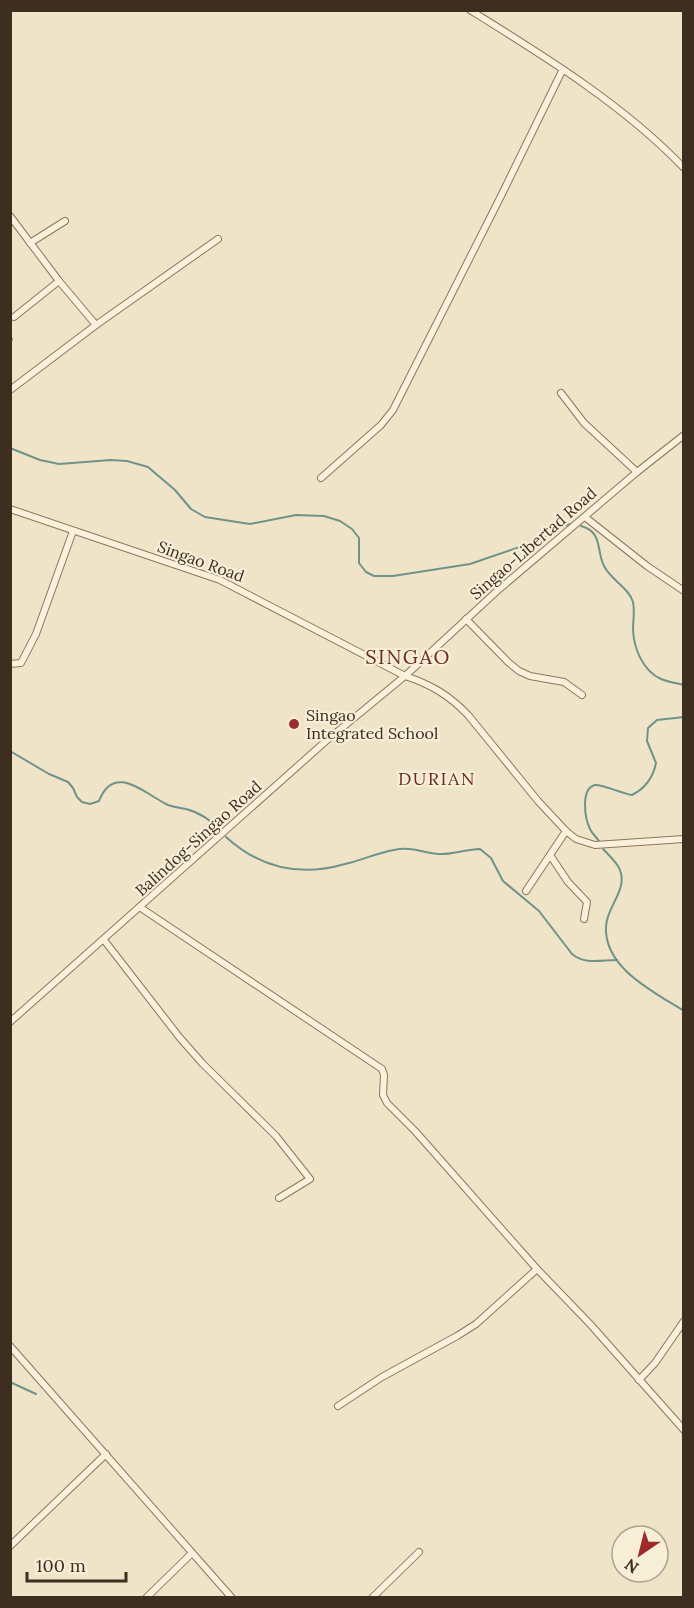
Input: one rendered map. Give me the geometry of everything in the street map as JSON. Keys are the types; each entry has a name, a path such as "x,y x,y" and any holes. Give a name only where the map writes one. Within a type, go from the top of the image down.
{"street":[{"path":"470,10 610,103 644,130 684,168"},
{"path":"321,478 381,425 393,410 562,71"},
{"path":"10,216 96,325"},
{"path":"30,243 65,221"},
{"path":"10,390 96,325 218,239"},
{"path":"14,317 59,281"},
{"path":"561,393 584,423 637,472"},
{"name":"Singao-Libertad Road","path":"405,676 466,619 637,472 684,435"},
{"name":"Singao Road","path":"10,509 238,588 405,676 434,687 457,703 538,801 566,831"},
{"path":"585,517 684,591"},
{"path":"10,664 21,663 32,642 73,531"},
{"path":"466,619 519,671 530,676 564,682 582,695"},
{"name":"Balindog-Singao Road","path":"10,1023 326,741 405,676"},
{"path":"526,891 566,831 576,839 596,845 684,839"},
{"path":"550,855 568,882 587,902 584,919"},
{"path":"141,908 382,1069 383,1095 387,1102 684,1430"},
{"path":"104,940 180,1038 276,1136 310,1179 279,1198"},
{"path":"338,1406 382,1377 476,1324 537,1269"},
{"path":"639,1380 655,1363 684,1321"},
{"path":"10,1346 232,1598"},
{"path":"10,1546 106,1454"},
{"path":"372,1598 419,1552"},
{"path":"146,1598 192,1553"}],"waterway":[{"path":"10,336 12,339 10,344"},
{"path":"10,448 40,460 59,464 111,460 127,461 148,467 175,490 191,509 205,517 250,524 296,515 324,516 340,521 352,529 359,538 359,563 366,572 374,576 393,576 470,564 540,540 572,524"},
{"path":"581,526 596,537 604,566 631,597 634,609 634,637 644,665 661,679 684,685"},
{"path":"599,841 590,829 585,812 587,792 598,785 632,795 645,786 651,778 656,763 647,741 648,728 657,720 684,717"},
{"path":"10,751 49,774 68,782 82,802 90,804 99,801 105,790 121,782 130,784 168,805 196,813 209,820 221,831"},
{"path":"226,837 253,857 297,870 328,868 400,849 444,854 480,849 491,858 503,881 539,911 572,954 588,961 617,960"},
{"path":"603,849 618,866 622,882 606,927 613,955 633,977 684,1011"},
{"path":"10,1382 36,1394"}],"place":[{"name":"Singao Integrated School","path":"294,724"}],"district":[{"name":"SINGAO","path":"408,657"},
{"name":"DURIAN","path":"437,779"}]}
